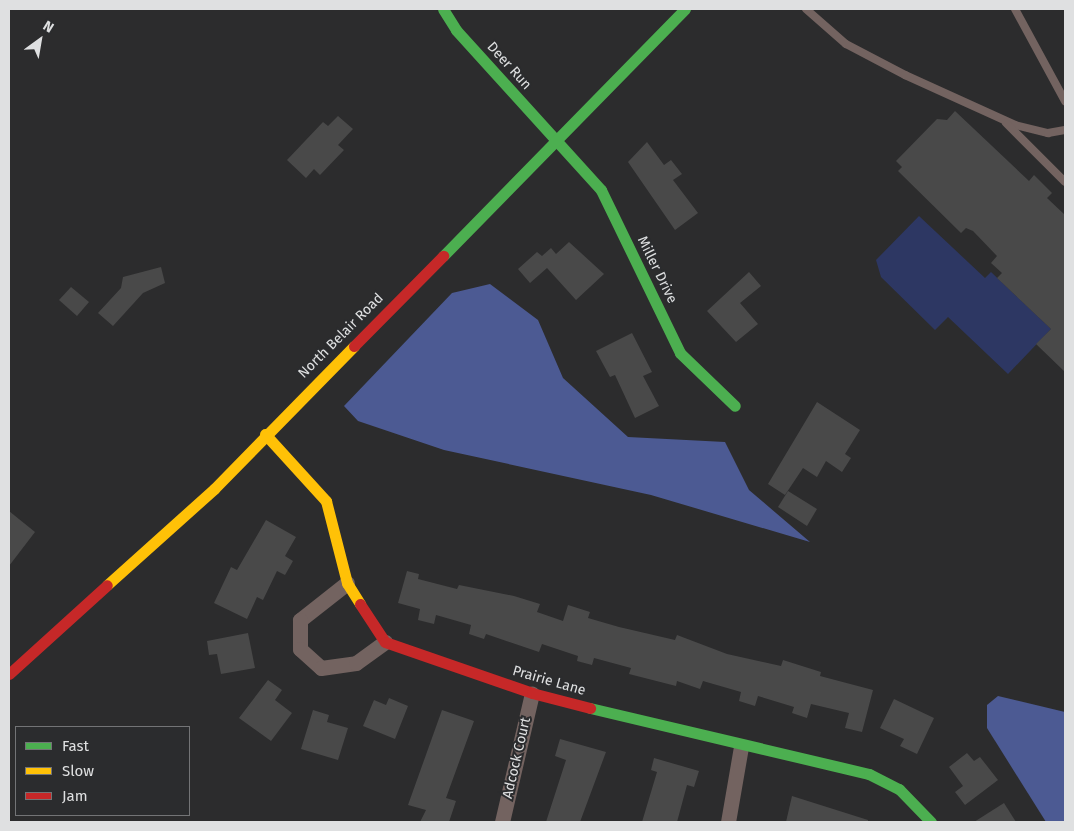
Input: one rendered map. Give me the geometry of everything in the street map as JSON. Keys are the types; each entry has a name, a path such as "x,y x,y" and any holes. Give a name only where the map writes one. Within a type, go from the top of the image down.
{"street":[{"name":"Deer Run","path":"443,9 456,30 557,141"},
{"name":"North Belair Road","path":"10,669 214,489 265,434 557,141 684,9"},
{"name":"Miller Drive","path":"557,141 601,190 680,353 735,406"},
{"path":"265,434 326,501 347,583 385,642 356,663 321,668 300,650 300,620 347,583"},
{"name":"Prairie Lane","path":"385,642 532,693 741,747 869,774 899,788 931,822"},
{"name":"Adcock Court","path":"502,822 532,693"},
{"path":"728,822 741,747"}],"lane":[{"path":"806,9 824,29 874,60 1003,119 1048,133 1065,130"},
{"path":"1015,9 1065,101"},
{"path":"1003,119 1065,182"}],"shaded area":[{"path":"919,216 985,278 991,272 1051,329 1008,374 948,317 935,330 881,277 876,260"},
{"path":"490,284 538,320 563,378 628,437 725,442 749,490 810,542 651,495 444,450 358,421 344,406 452,293"},
{"path":"998,696 1065,712 1065,822 1046,822 987,728 987,705"}],"building":[{"path":"955,111 1029,181 1034,175 1052,193 1047,198 1065,215 1065,372 1036,344 1051,329 997,278 1002,273 991,263 997,256 973,231 966,228 961,233 898,171 902,167 896,161 937,119 947,120"},
{"path":"338,116 353,129 338,145 344,150 320,175 314,169 306,178 287,160 323,122 328,126"},
{"path":"647,142 664,165 671,160 682,174 673,180 698,213 675,230 628,162"},
{"path":"569,242 604,274 576,300 547,268 530,283 518,269 537,252 542,256 551,248 556,254"},
{"path":"161,267 165,283 143,293 113,326 98,313 121,288 123,277"},
{"path":"749,272 761,286 740,303 758,324 736,342 707,311"},
{"path":"71,287 89,302 77,316 59,300"},
{"path":"632,333 652,372 643,376 659,406 635,418 615,375 610,377 596,351"},
{"path":"817,402 860,430 845,454 851,458 842,472 826,461 817,477 803,468 785,495 768,484"},
{"path":"788,491 817,509 807,526 778,507"},
{"path":"9,511 35,532 9,566"},
{"path":"266,520 296,537 285,556 293,561 285,575 277,571 263,600 257,597 247,619 214,603 231,567 237,570"},
{"path":"407,571 419,574 418,579 457,589 459,585 514,596 540,604 537,612 563,621 568,605 590,612 588,618 619,627 675,640 677,635 727,654 781,666 783,660 821,672 820,676 873,690 862,732 845,728 849,713 811,704 807,718 792,713 794,707 758,696 755,706 739,701 741,692 703,681 700,689 677,681 676,686 629,674 631,668 594,658 592,665 577,661 578,656 542,644 539,652 486,634 484,639 469,634 471,625 436,615 434,624 418,620 420,609 398,603"},
{"path":"248,633 255,668 221,674 217,654 209,655 207,641"},
{"path":"268,680 282,690 275,700 292,713 271,741 239,718"},
{"path":"389,698 408,706 395,739 363,726 374,700 386,705"},
{"path":"894,699 934,718 917,754 900,746 904,739 880,728"},
{"path":"313,710 329,715 327,722 348,728 338,760 301,749"},
{"path":"442,710 474,721 446,798 456,801 449,822 420,822 426,810 408,805"},
{"path":"560,739 606,752 580,822 546,822 566,760 555,756"},
{"path":"967,753 974,761 980,757 998,780 965,805 955,792 963,786 949,767"},
{"path":"654,758 699,771 694,787 687,785 677,822 642,822 657,772 651,770"},
{"path":"792,796 868,820 868,822 786,822"},
{"path":"1004,803 1016,822 974,822"}],"traffic: fast":[{"path":"443,9 456,30 601,190 680,353 735,406"},
{"path":"443,256 685,9"},
{"path":"590,708 869,774 899,789 931,822"}],"traffic: slow":[{"path":"107,585 214,489 354,346"},
{"path":"265,434 326,501 347,583 360,604"}],"traffic: jam":[{"path":"354,346 443,256"},
{"path":"9,674 107,585"},
{"path":"360,604 385,642 532,693 590,708"}]}
